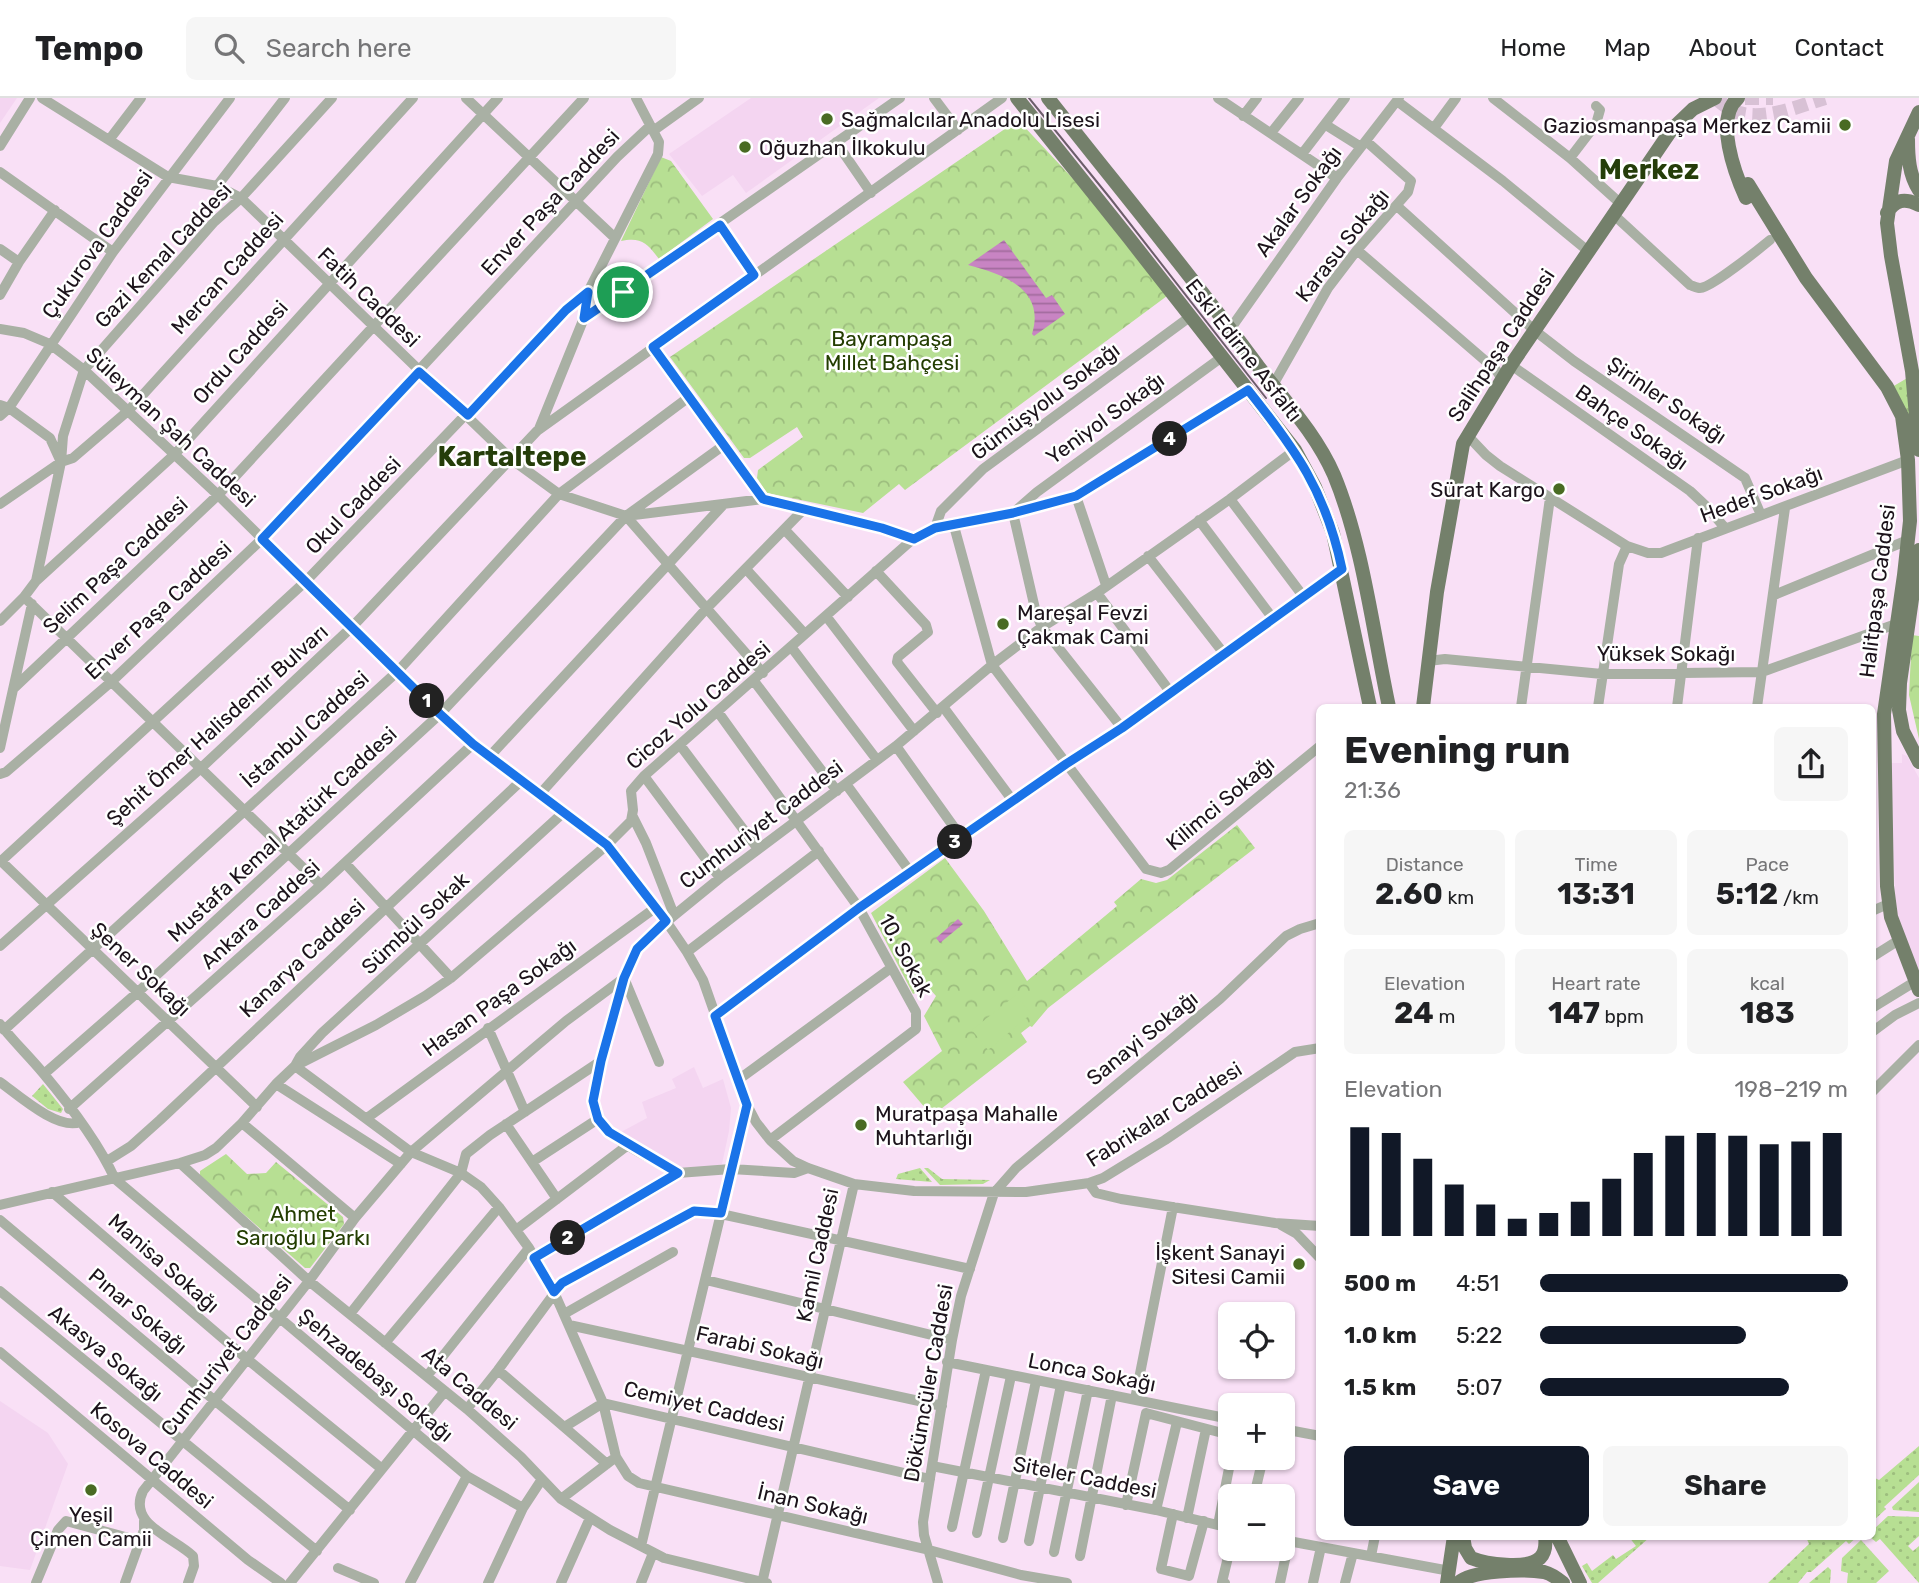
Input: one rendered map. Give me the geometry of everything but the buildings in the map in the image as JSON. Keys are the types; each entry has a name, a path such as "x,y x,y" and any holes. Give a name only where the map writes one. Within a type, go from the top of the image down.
{"main road":[{"name":"Eski Edirne Asfaltı","path":"1017,98 1295,450 1324,506 1342,569 1368,704"},
{"name":"Eski Edirne Asfaltı","path":"1048,98 1305,425 1333,473 1353,529 1388,704"},
{"name":"Salihpaşa Caddesi","path":"1423,704 1437,592 1459,453 1467,435 1534,330 1677,123 1693,109 1715,98"},
{"path":"1738,98 1727,115 1734,169 1745,198 1770,240 1818,309 1839,326"},
{"name":"Halitpaşa Caddesi","path":"1919,112 1896,161 1887,213 1891,256 1917,385 1914,455 1916,600 1900,683 1899,710 1901,726 1919,762"},
{"path":"1908,134 1909,165 1913,181 1919,190"},
{"path":"1748,184 1783,243 1839,326"},
{"path":"1887,213 1896,202 1902,200 1919,205"},
{"name":"Halitpaşa Caddesi","path":"1839,326 1864,355 1898,404 1914,455"},
{"path":"1295,450 1309,449 1333,473"},
{"name":"Halitpaşa Caddesi","path":"1916,554 1896,624 1878,715 1884,748 1879,823 1888,904 1917,986"},
{"path":"1878,715 1899,710"},
{"path":"1884,748 1908,744"},
{"path":"1454,1540 1452,1579 1477,1573 1529,1572 1554,1575 1563,1583"},
{"path":"1464,1540 1471,1558 1490,1564 1532,1563 1540,1558 1545,1540"},
{"path":"1559,1540 1580,1583"}],"street":[{"path":"0,146 30,98"},
{"name":"Fatih Caddesi","path":"42,98 55,101 109,140 168,177 217,186 241,198 511,459 559,494 626,516 763,499 890,530 914,539"},
{"path":"109,140 141,98"},
{"name":"Çukurova Caddesi","path":"3,410 113,251 230,98"},
{"path":"217,186 285,98"},
{"name":"Gazi Kemal Caddesi","path":"36,581 61,462 63,436 84,370 214,222 241,198 332,98"},
{"name":"Mercan Caddesi","path":"0,504 61,462 73,458 128,410 413,98"},
{"path":"466,98 614,237"},
{"name":"Ordu Caddesi","path":"0,621 28,600 36,581 175,454 498,98"},
{"name":"Selim Paşa Caddesi","path":"14,688 218,495 584,98"},
{"path":"636,98 651,128"},
{"name":"Enver Paşa Caddesi","path":"0,774 6,772 111,682 262,539 575,203 651,128 699,98"},
{"path":"584,318 900,98"},
{"path":"933,98 958,130"},
{"path":"537,431 1002,98"},
{"path":"1218,98 1338,178"},
{"path":"1243,116 1257,98"},
{"path":"1271,133 1299,98"},
{"path":"1302,154 1345,98"},
{"path":"1434,128 1457,98"},
{"path":"1493,98 1570,158 1690,285 1699,289 1705,288 1770,240"},
{"path":"1398,99 1588,251"},
{"name":"Akalar Sokağı","path":"1231,328 1398,99"},
{"path":"1570,158 1596,124 1600,110 1596,106"},
{"path":"1326,125 1364,144"},
{"name":"Okul Caddesi","path":"0,861 306,581 566,310 588,292 658,154 659,142 651,128"},
{"path":"836,142 870,192"},
{"name":"Karasu Sokağı","path":"1273,385 1316,306 1357,250 1405,197 1411,181 1364,144"},
{"path":"0,172 113,251"},
{"name":"Şirinler Sokağı","path":"1396,206 1534,330 1574,361 1745,478 1761,515"},
{"path":"0,295 55,210"},
{"path":"720,225 754,275"},
{"path":"0,249 19,262"},
{"path":"1357,250 1496,370 1502,379"},
{"path":"537,431 584,318 588,292"},
{"name":"Gümüşyolu Sokağı","path":"935,528 941,511 984,469 1191,316"},
{"name":"Süleyman Şah Caddesi","path":"0,329 24,334 50,344 84,370 218,495 473,744 607,845 655,908 670,918"},
{"path":"653,347 763,499"},
{"name":"Yeniyol Sokağı","path":"1013,513 1047,484 1222,357"},
{"name":"Bahçe Sokağı","path":"1511,365 1689,491 1725,528"},
{"name":"Cicoz Yolu Caddesi","path":"633,817 631,791 644,776 914,539 935,528 1013,513 1076,496 1248,390"},
{"name":"İstanbul Caddesi","path":"2,1027 92,949 398,671 559,494 689,397"},
{"path":"3,410 50,438 61,462"},
{"name":"Şehit Ömer Halisdemir Bulvarı","path":"0,946 201,768 353,626 537,431"},
{"path":"1467,435 1486,455 1627,546 1619,564 1598,704"},
{"name":"Mustafa Kemal Atatürk Caddesi","path":"44,1074 138,992 440,714 626,516 724,445"},
{"name":"Cumhuriyet Caddesi","path":"145,1521 138,1508 138,1501 151,1480 355,1219 411,1152 566,1021 624,978 637,949 670,918 720,878 896,746 992,665 1042,627 1097,593 1295,450"},
{"name":"Hedef Sokağı","path":"1627,546 1648,553 1661,553 1784,508 1914,455"},
{"path":"1076,496 1106,585"},
{"path":"1521,704 1550,498"},
{"path":"1230,499 1303,596"},
{"path":"490,756 723,505"},
{"path":"1757,704 1784,508"},
{"path":"540,794 706,610 804,509"},
{"path":"1013,513 1036,612 1042,627 1122,728"},
{"path":"626,516 763,673"},
{"path":"1199,520 1273,620"},
{"path":"954,526 992,665 1066,764"},
{"path":"785,530 848,597"},
{"path":"1677,704 1698,538"},
{"path":"1774,596 1916,554"},
{"path":"1148,556 1225,655"},
{"path":"746,569 805,634"},
{"path":"715,1016 859,908 1122,728 1342,569"},
{"path":"876,571 926,625 928,632 898,657 897,662 941,710 1013,801"},
{"path":"1097,593 1171,693"},
{"path":"28,600 321,885"},
{"path":"0,748 14,688 28,600"},
{"path":"826,616 914,731"},
{"name":"Yüksek Sokağı","path":"1428,661 1445,659 1602,674 1762,672 1896,624"},
{"path":"792,648 877,760"},
{"path":"754,681 911,873"},
{"name":"10. Sokak","path":"718,712 859,908 916,1012 916,1029 770,1140"},
{"name":"Ankara Caddesi","path":"69,1109 321,885 473,744"},
{"path":"680,745 758,849"},
{"path":"896,746 961,837"},
{"name":"Kilimci Sokağı","path":"1066,764 1140,863 1153,873 1161,873 1169,870 1316,749"},
{"path":"644,776 720,878"},
{"name":"Kanarya Caddesi","path":"107,1161 131,1146 522,780"},
{"name":"Sümbül Sokak","path":"295,1066 322,1033 564,811"},
{"path":"0,1205 180,1163 216,1148 295,1066 417,1001 451,978 607,845 633,817"},
{"path":"633,817 646,843 670,918"},
{"path":"687,952 819,850"},
{"name":"Şener Sokağı","path":"0,861 257,1107"},
{"path":"345,863 451,978"},
{"path":"1876,909 1888,904"},
{"name":"Hasan Paşa Sokağı","path":"367,1118 655,908"},
{"name":"Kamil Caddesi","path":"670,918 703,980 747,1105 770,1140 793,1161 854,1184 764,1583"},
{"name":"Sanayi Sokağı","path":"994,1193 1004,1179 1048,1140 1220,999 1270,949 1286,936 1316,924"},
{"path":"1876,954 1899,940"},
{"path":"738,1080 891,968"},
{"path":"624,978 593,1101 598,1119 609,1132 678,1173"},
{"path":"624,978 659,1062"},
{"path":"1876,1006 1917,986"},
{"path":"1876,1029 1895,1015 1919,1003"},
{"path":"2,1027 44,1074 80,1122 107,1161 115,1179"},
{"path":"488,1028 525,1112"},
{"path":"322,1033 323,1038 333,1047"},
{"path":"1876,1088 1919,1045"},
{"name":"Fabrikalar Caddesi","path":"854,1184 914,1191 994,1193 1089,1184 1165,1139 1295,1052 1316,1048"},
{"path":"350,1314 461,1173 466,1154 601,1061"},
{"name":"Cemiyet Caddesi","path":"295,1066 411,1152 461,1173 481,1187 516,1230 554,1292 603,1403 930,1479"},
{"path":"0,1082 53,1118 74,1125 80,1122"},
{"path":"276,1084 401,1164"},
{"path":"641,1546 747,1105"},
{"path":"532,1162 598,1119"},
{"path":"242,1123 355,1219"},
{"path":"506,1124 556,1199"},
{"path":"516,1230 628,1145"},
{"name":"Ata Caddesi","path":"180,1163 309,1281 467,1409 521,1457 561,1499 653,1553 676,1562 764,1583"},
{"path":"427,1377 531,1253 678,1173 731,1169 794,1173 808,1168"},
{"name":"Şehzadebaşı Sokağı","path":"115,1179 412,1432 479,1486 523,1508"},
{"path":"1089,1184 1096,1193 1275,1223 1316,1226"},
{"name":"Manisa Sokağı","path":"52,1192 247,1359 382,1469"},
{"name":"Dökümcüler Caddesi","path":"938,1583 923,1522 951,1340 994,1193"},
{"path":"385,1343 499,1207"},
{"path":"1135,1399 1173,1207"},
{"path":"467,1409 562,1283 694,1211 721,1213 970,1269"},
{"name":"Pınar Sokağı","path":"0,1220 350,1510"},
{"path":"1275,1223 1297,1234 1316,1254"},
{"path":"564,1314 673,1252"},
{"path":"706,1280 951,1340"},
{"name":"Akasya Sokağı","path":"0,1291 317,1551"},
{"name":"Farabi Sokağı","path":"569,1325 942,1406"},
{"name":"Kosova Caddesi","path":"0,1352 248,1560 281,1583"},
{"name":"Lonca Sokağı","path":"947,1362 1218,1416"},
{"path":"498,1370 607,1464"},
{"path":"953,1527 986,1370"},
{"path":"977,1532 1011,1376"},
{"path":"1003,1538 1036,1381"},
{"path":"1029,1541 1061,1385"},
{"path":"290,1583 445,1391"},
{"path":"1054,1552 1088,1391"},
{"path":"1080,1556 1112,1395"},
{"path":"566,1426 603,1403"},
{"name":"İnan Sokağı","path":"603,1403 616,1457 628,1476 639,1483 929,1550 1031,1580 1067,1583"},
{"path":"1126,1505 1146,1413 1218,1432"},
{"path":"1156,1510 1177,1422"},
{"path":"1187,1518 1206,1429"},
{"path":"1295,1431 1316,1435"},
{"path":"561,1499 616,1457"},
{"name":"Siteler Caddesi","path":"932,1466 1091,1500 1156,1510 1218,1525"},
{"path":"410,1583 467,1476"},
{"path":"488,1583 523,1508 541,1479"},
{"path":"1173,1514 1161,1569 1189,1576 1204,1521"},
{"path":"561,1583 590,1518"},
{"path":"36,1583 58,1530 66,1521 140,1541"},
{"path":"125,1583 145,1521 193,1556 194,1566 188,1583"},
{"path":"1337,1550 1339,1540"},
{"path":"1371,1556 1374,1540"},
{"path":"1295,1543 1371,1556 1452,1579"},
{"path":"1313,1583 1321,1547"},
{"path":"640,1583 653,1553"},
{"path":"1345,1583 1353,1553"},
{"path":"1225,1583 1222,1582 1227,1561"},
{"path":"1280,1583 1283,1561"},
{"path":"338,1567 374,1583"}],"shaded area":[{"path":"0,98 17,98 0,123"},
{"name":"Oğuzhan İlkokulu","path":"751,98 879,98 746,193 733,175 702,196 669,154"},
{"path":"1004,240 1046,298 1052,295 1065,314 1034,336 1033,306 1027,295 1007,279 968,265"},
{"path":"1902,754 1907,756 1919,778 1919,972 1898,919 1895,896 1891,763 1902,763"},
{"path":"958,919 963,924 940,943 936,938"},
{"path":"694,1067 703,1088 723,1079 731,1108 722,1164 702,1169 682,1168 664,1160 621,1132 647,1118 642,1102 676,1088 672,1079"},
{"path":"0,1401 48,1433 68,1464 30,1570 0,1566"}],"green space":[{"name":"Bayrampaşa Millet Bahçesi","path":"1018,120 1077,183 1167,296 905,490 899,484 863,513 767,493 757,478 758,470 803,437 797,427 750,458 744,458 670,357"},
{"path":"661,157 671,161 713,219 659,259 643,242 621,241"},
{"path":"1909,377 1912,426 1892,387"},
{"path":"1912,635 1919,636 1919,739 1909,695"},
{"path":"1237,825 1255,848 1048,1008 1032,1027 1021,1033 1027,1042 932,1116 903,1082 942,1051 924,1016 936,996 928,987 913,994 871,913 945,858 984,911 1027,981 1117,906 1114,902 1141,879 1156,883 1167,880"},
{"path":"1016,995 1031,1014 988,1050 972,1030"},
{"path":"43,1084 63,1109 61,1113 48,1109 32,1096"},
{"name":"Ahmet Sarıoğlu Parkı","path":"226,1154 247,1174 266,1173 276,1162 343,1217 344,1224 310,1268 305,1268 200,1176 200,1171"},
{"path":"920,1168 932,1182 896,1179 898,1174"},
{"path":"924,1168 942,1179 990,1180 983,1184 940,1185"},
{"path":"1919,1446 1919,1475 1884,1507 1886,1509 1876,1518 1876,1478 1879,1480"},
{"path":"1919,1482 1919,1512 1893,1510 1892,1507"},
{"path":"1888,1516 1919,1517 1919,1536 1908,1546 1913,1551 1919,1546 1919,1583 1880,1539 1876,1542 1874,1540 1876,1540 1876,1527"},
{"path":"1631,1540 1647,1540 1598,1583 1592,1583 1582,1566 1587,1563 1592,1571 1613,1555 1616,1559 1636,1546"},
{"path":"1807,1540 1854,1540 1849,1544 1846,1541 1811,1572 1807,1572 1798,1583 1768,1583 1809,1544"},
{"path":"1861,1540 1889,1571 1876,1583 1847,1583 1848,1573 1841,1571 1842,1558"},
{"path":"1828,1567 1831,1570 1830,1583 1809,1583"}],"tunnel":[{"path":"1715,98 1734,111 1756,115 1780,112 1825,98"},
{"path":"1745,98 1773,98"}],"tram line":[{"path":"1029,98 1266,398"}],"place":[{"name":"Sağmalcılar Anadolu Lisesi","path":"827,119"},
{"name":"Gaziosmanpaşa Merkez Camii","path":"1845,125"},
{"name":"Oğuzhan İlkokulu","path":"745,147"},
{"name":"Sürat Kargo","path":"1559,489"},
{"name":"Mareşal Fevzi Çakmak Cami","path":"1003,624"},
{"name":"Muratpaşa Mahalle Muhtarlığı","path":"861,1125"},
{"name":"İşkent Sanayi Sitesi Camii","path":"1299,1264"},
{"name":"Yeşil Çimen Camii","path":"91,1490"}],"district":[{"name":"Merkez","path":"1649,169"},
{"name":"Kartaltepe","path":"512,456"}],"route":[{"path":"720,225 754,275 653,347 763,499 882,528 914,539 935,528 1013,513 1076,496 1248,390 1295,450 1315,487 1328,517 1342,569 1122,728 859,908 715,1016 747,1105 721,1213 694,1211 562,1283 554,1292 534,1258 678,1173 609,1132 598,1119 593,1101 624,978 637,949 666,921 607,845 473,744 262,539 419,372 468,415 566,310 588,292 584,318 623,292 720,225"}]}
